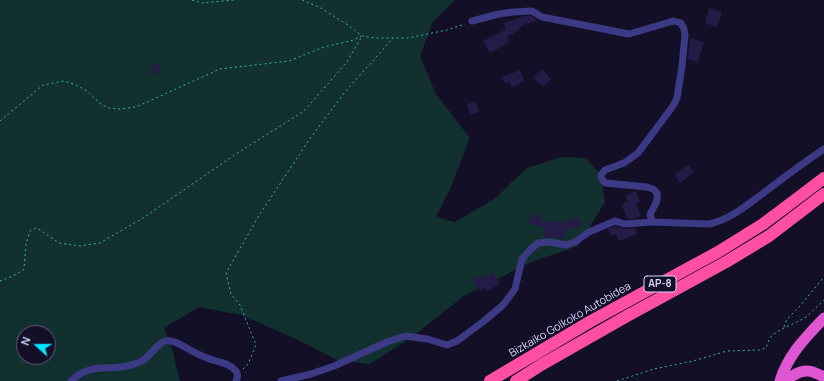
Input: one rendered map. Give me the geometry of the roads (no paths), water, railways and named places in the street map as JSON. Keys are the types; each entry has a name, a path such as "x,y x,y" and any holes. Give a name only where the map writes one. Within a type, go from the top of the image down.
{"highway":[{"name":"Bizkaiko Golkoko Autobidea","path":"490,381 591,321 718,252 762,224 824,178"},
{"name":"AP-8","path":"516,381 614,323 726,262 769,236 824,194"},
{"path":"780,381 786,365 794,351 805,337 824,318"},
{"path":"786,381 788,378 801,371 815,372 824,377"}],"street":[{"path":"472,21 498,14 532,11 542,17 629,34 674,21 681,23 685,35 677,98 673,106 638,153 624,163 605,170 601,175 605,183 647,187 658,193 658,199 652,208 650,215 653,222"},
{"path":"280,381 323,370 387,342 405,336 427,339 447,345 457,341 503,305 515,289 522,259 538,243 549,242 566,245 576,242 589,232 616,221 624,224 653,222 709,224 716,222 729,217 824,149"},
{"path":"71,381 79,374 90,369 124,367 141,362 164,341 178,343 206,358 228,365 235,370 237,377"}]}
